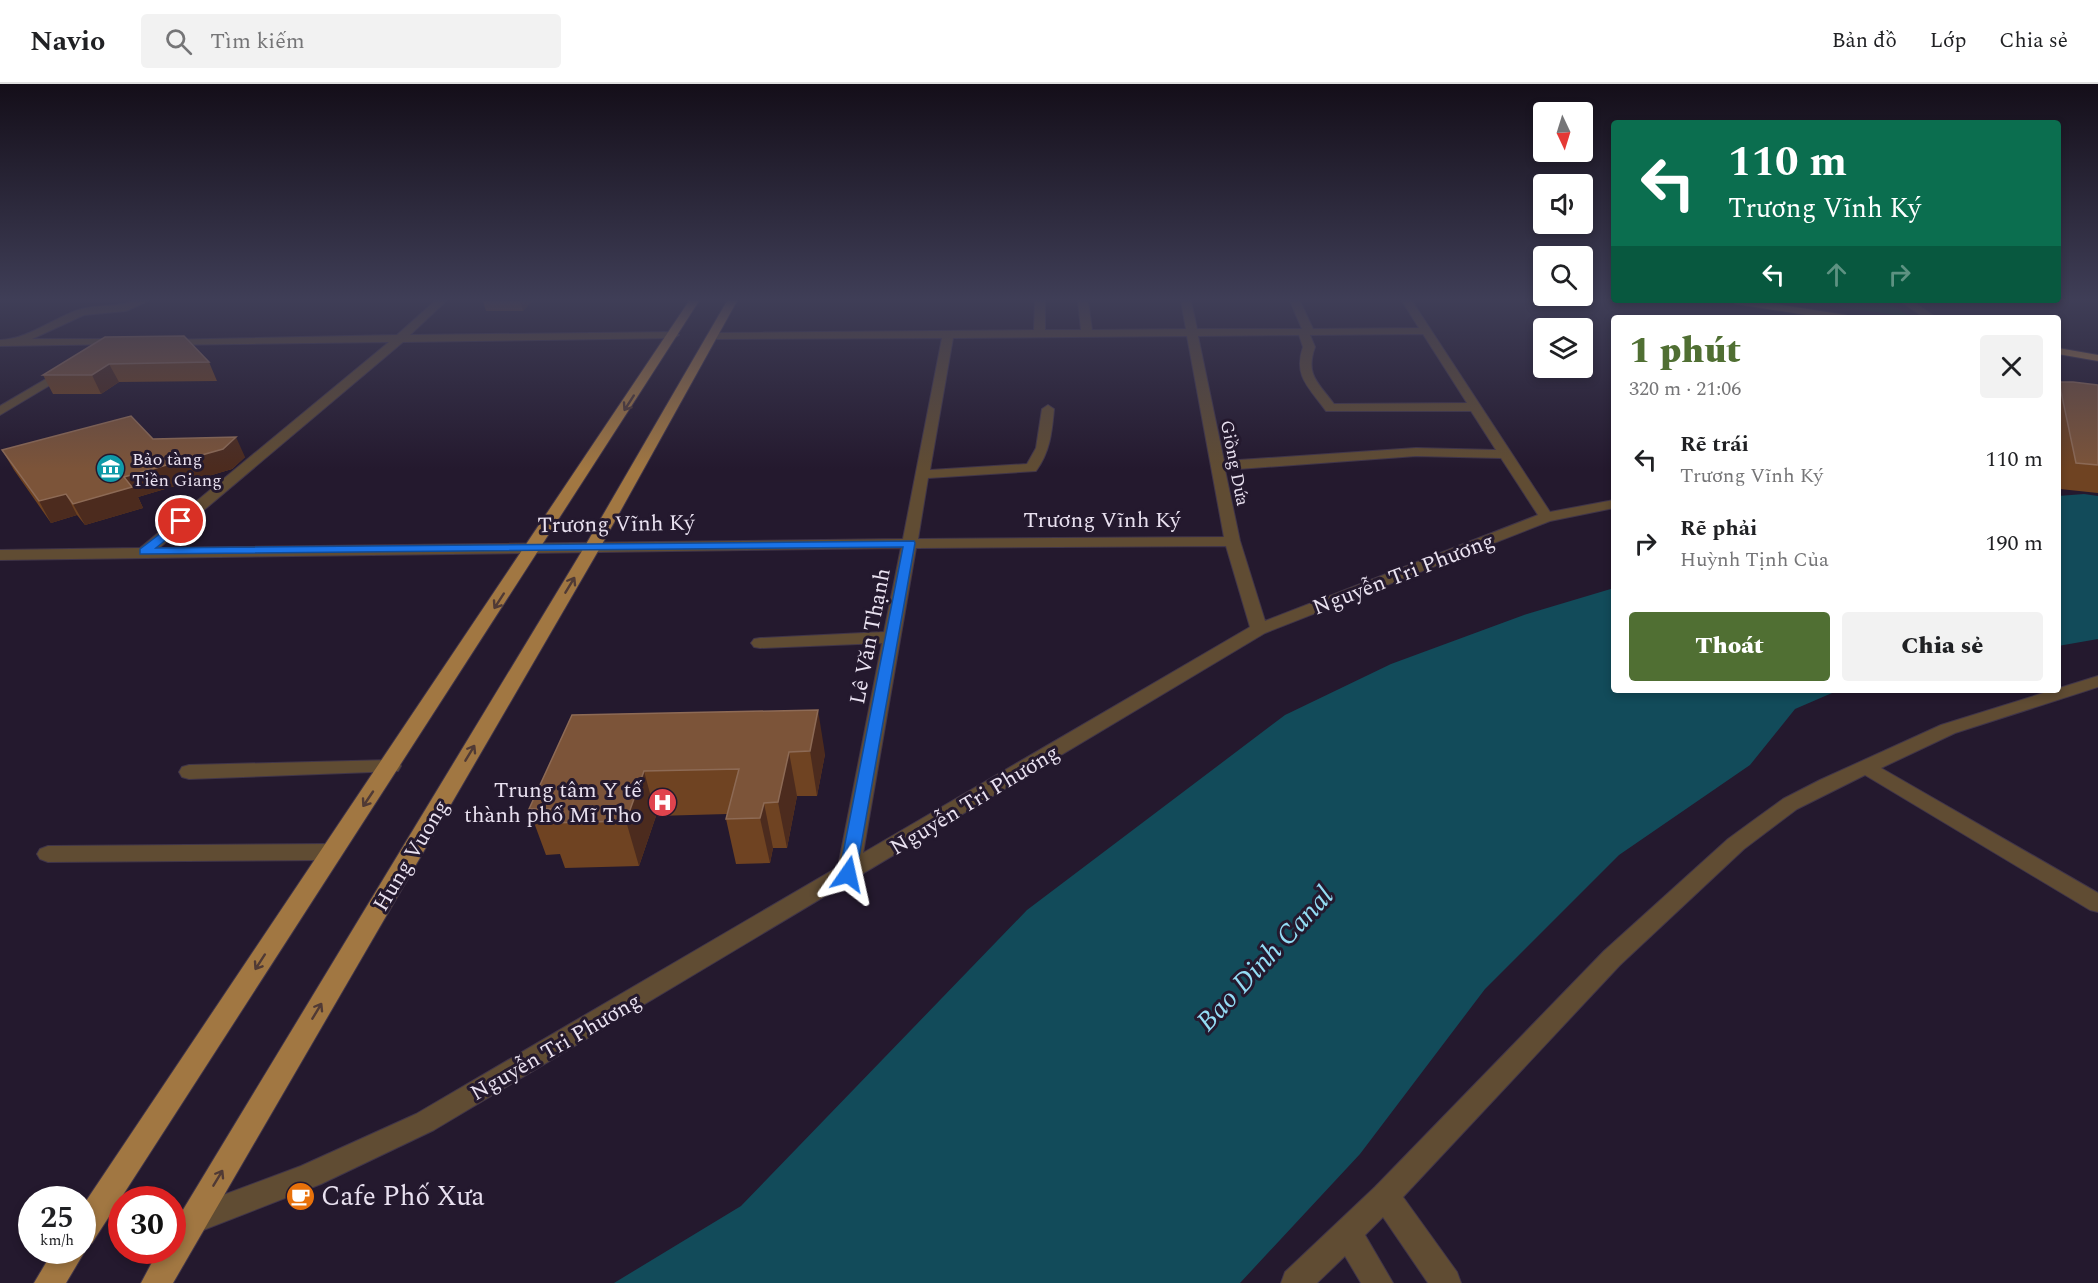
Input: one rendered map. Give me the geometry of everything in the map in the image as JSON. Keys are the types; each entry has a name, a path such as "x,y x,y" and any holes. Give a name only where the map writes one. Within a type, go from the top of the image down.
{"main road":[{"path":"96,1212 660,357"},
{"name":"Hung Vuong","path":"156,1283 593,546 701,357"},
{"path":"49,1283 61,1264"}],"street":[{"path":"145,552 377,357"},
{"name":"Lê Văn Thạnh","path":"848,874 944,357"},
{"name":"Giồng Dứa","path":"1196,357 1232,541 1259,629"},
{"path":"1305,357 1303,365 1305,372 1330,408 1475,407"},
{"path":"1442,357 1546,517"},
{"path":"0,411 75,365"},
{"path":"923,474 1012,471 1031,468 1041,455 1044,445 1048,409"},
{"path":"1217,466 1416,452 1505,454"},
{"name":"Nguyễn Tri Phương","path":"194,1220 315,1175 416,1127 848,874 1259,629 1546,517 1611,505"},
{"name":"Trương Vĩnh Ký","path":"0,555 535,546 1232,541"},
{"path":"760,643 892,637"},
{"path":"2061,693 2098,681"},
{"path":"1296,1283 1386,1196 1611,958 1736,844 1790,804 1864,767 1948,729 2060,693"},
{"path":"189,772 391,766"},
{"path":"1864,767 2098,904"},
{"path":"48,854 332,852"},
{"path":"1386,1196 1446,1283"},
{"path":"1347,1233 1378,1283"}],"water":[{"path":"2084,494 2098,496 2098,639 2061,645 2061,496"},
{"name":"Bao Dinh Canal","path":"1611,589 1611,693 1832,693 1795,709 1750,765 1619,855 1485,989 1360,1154 1240,1283 614,1283 741,1206 1027,910 1285,715 1391,664 1527,614"}],"building":[{"path":"72,357 204,357 209,362 109,364 92,375 43,375"},
{"path":"2061,382 2098,385 2098,465 2076,463"},
{"path":"131,416 153,439 236,437 223,449 124,477 132,487 73,504 66,494 39,501 2,450"},
{"path":"818,710 810,751 789,752 778,802 764,803 760,818 726,819 739,769 644,771 626,821 549,823 555,809 529,809 572,715"}],"place":[{"name":"Bảo tàng Tiền Giang","path":"111,469"},
{"name":"Trung tâm Y tế thành phố Mĩ Tho","path":"663,802"},
{"name":"Cafe Phố Xưa","path":"300,1196"}],"route":[{"path":"181,521 145,552 910,543 848,874"}]}
